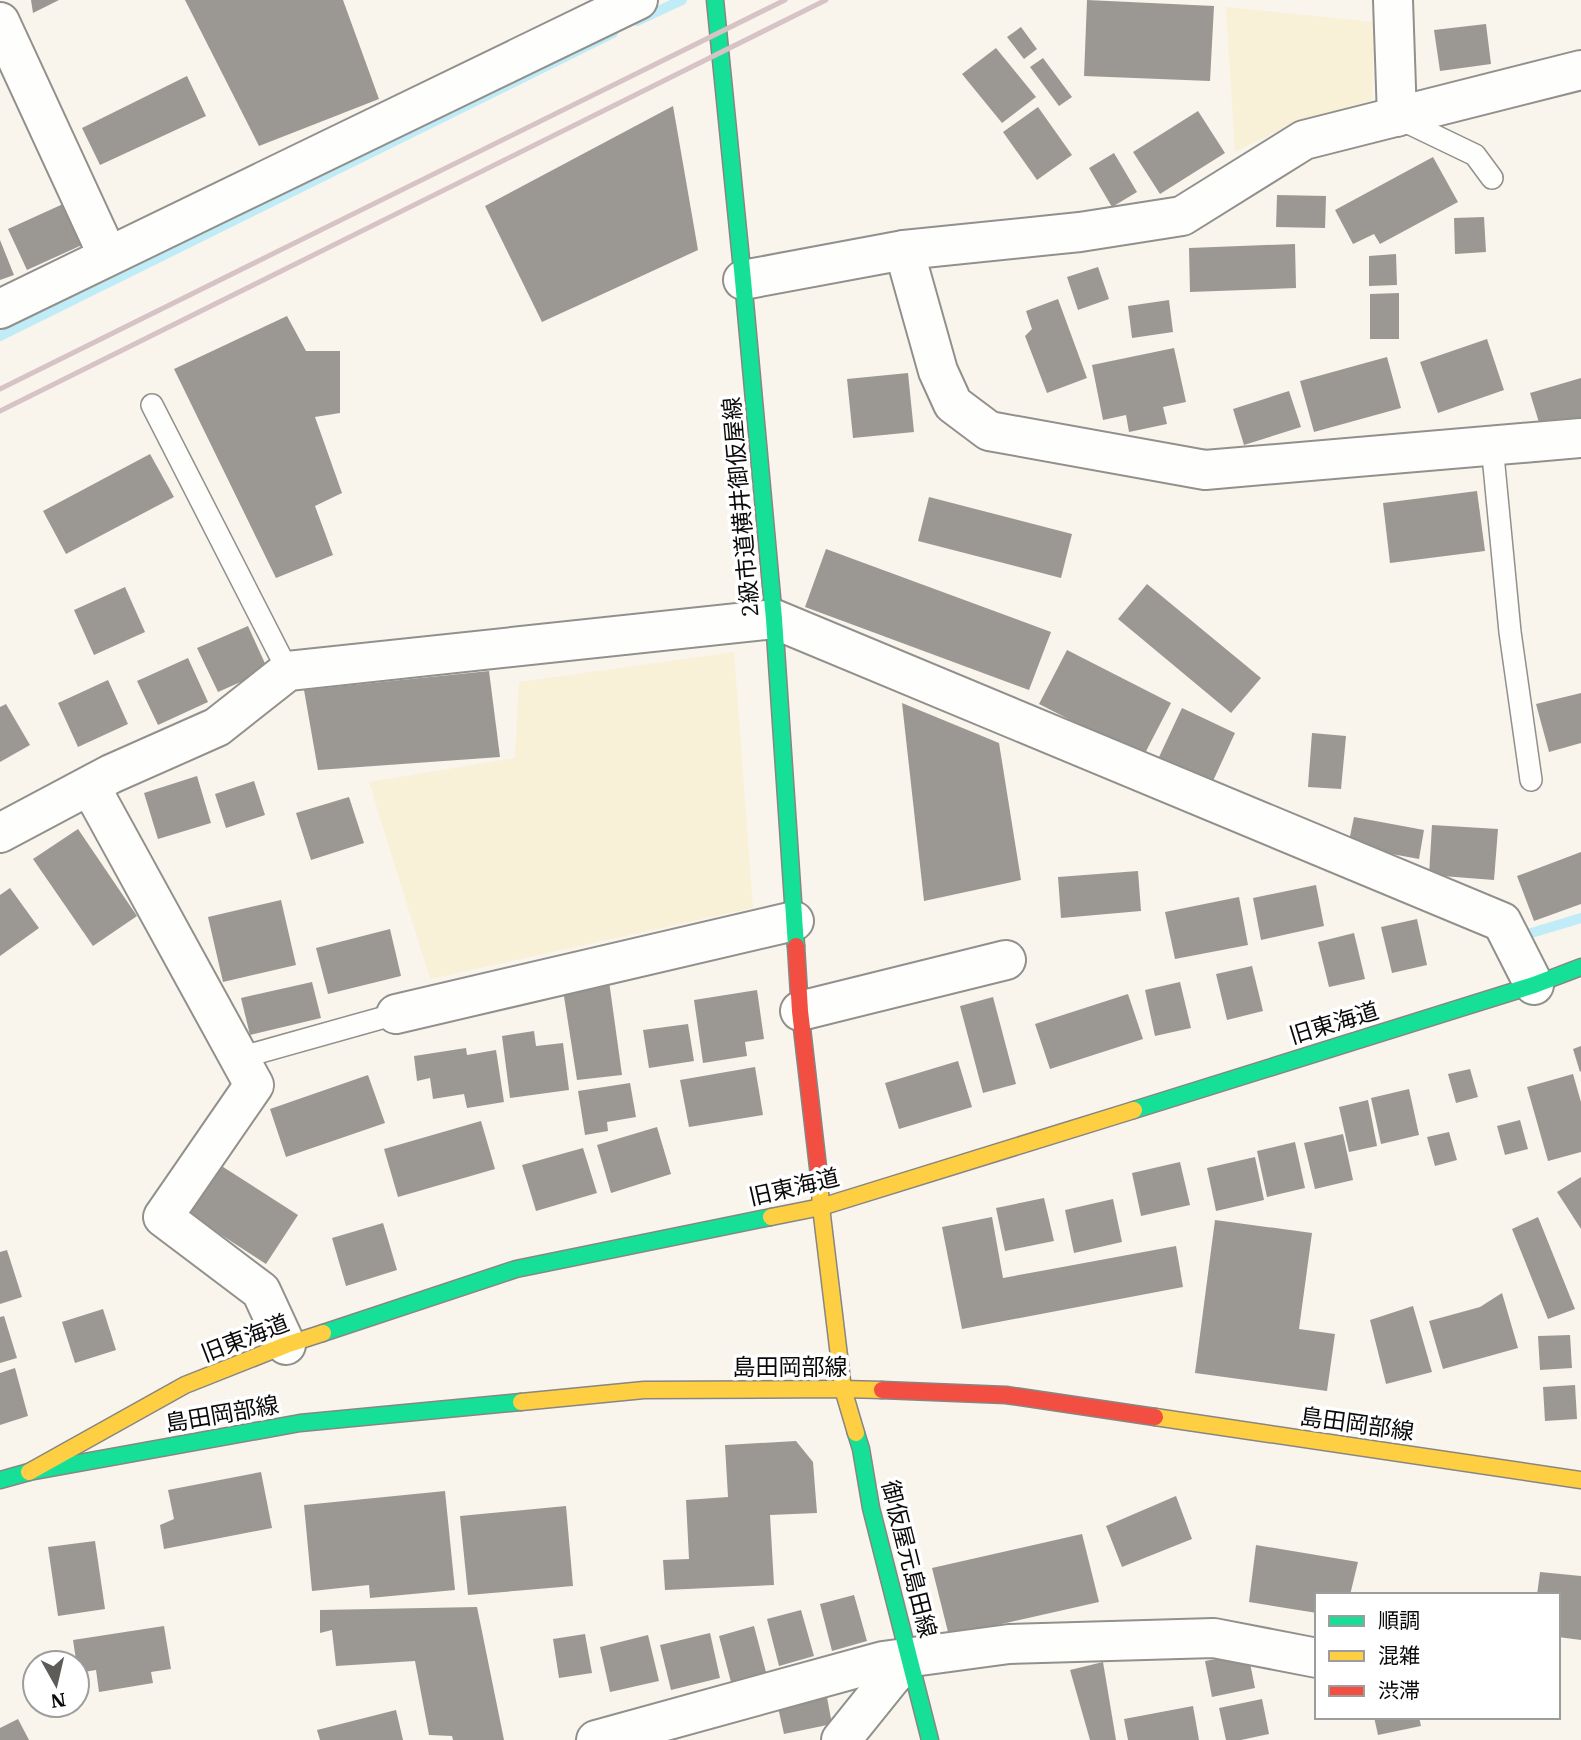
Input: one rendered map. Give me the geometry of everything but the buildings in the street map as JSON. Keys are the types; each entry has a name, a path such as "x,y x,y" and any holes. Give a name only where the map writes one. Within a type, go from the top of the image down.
{"street":[{"path":"0,309 639,0"},
{"name":"2級市道横井御仮屋線","path":"715,0 744,280 774,619 800,1011 817,1149 821,1207"},
{"path":"1393,0 1396,117"},
{"path":"0,22 108,256"},
{"path":"744,280 904,250 1080,232 1182,216 1304,139 1581,70"},
{"path":"904,250 938,371 953,404 989,431 1205,470 1581,438"},
{"path":"0,833 111,774 217,727 288,671 774,619 1502,922 1534,985"},
{"path":"90,786 254,1085 163,1217 261,1291 286,1345"},
{"path":"396,1014 794,921"},
{"path":"800,1011 1006,960"},
{"name":"旧東海道","path":"29,1472 185,1385 286,1345 516,1269 821,1207 1534,985 1581,967"},
{"name":"御仮屋元島田線","path":"821,1207 843,1389 861,1449 871,1508 930,1740"},
{"name":"島田岡部線","path":"0,1480 29,1472 300,1423 644,1390 843,1389 1006,1395 1581,1480"},
{"path":"596,1740 883,1661 1009,1644 1214,1638 1315,1658"},
{"path":"841,1740 910,1658"}],"lane":[{"path":"1396,117 1475,155 1492,178"},
{"path":"152,405 288,671"},
{"path":"1492,445 1510,632 1531,780"},
{"path":"239,1058 396,1014"}],"shaded area":[{"path":"1226,7 1374,22 1372,100 1294,123 1235,152"},
{"path":"734,652 753,908 430,979 369,782 515,758 519,682"}],"waterway":[{"path":"637,21 682,0"},
{"path":"0,336 613,33"},
{"path":"1528,934 1581,918"}],"railway":[{"path":"0,389 785,0"},
{"path":"0,411 826,0"}],"traffic: fast":[{"path":"715,0 774,619 796,946"},
{"path":"1134,1110 1534,985 1581,967"},
{"path":"323,1333 516,1269 771,1217"},
{"path":"0,1480 29,1472 300,1423 521,1402"},
{"path":"856,1433 871,1508 930,1740"}],"traffic: slow":[{"path":"771,1217 821,1207 1134,1110"},
{"path":"819,1176 843,1389 856,1433"},
{"path":"29,1472 185,1385 323,1333"},
{"path":"521,1402 644,1390 882,1390"},
{"path":"1155,1417 1581,1480"}],"traffic: jam":[{"path":"796,946 800,1011 819,1176"},
{"path":"882,1390 1006,1395 1155,1417"}]}
